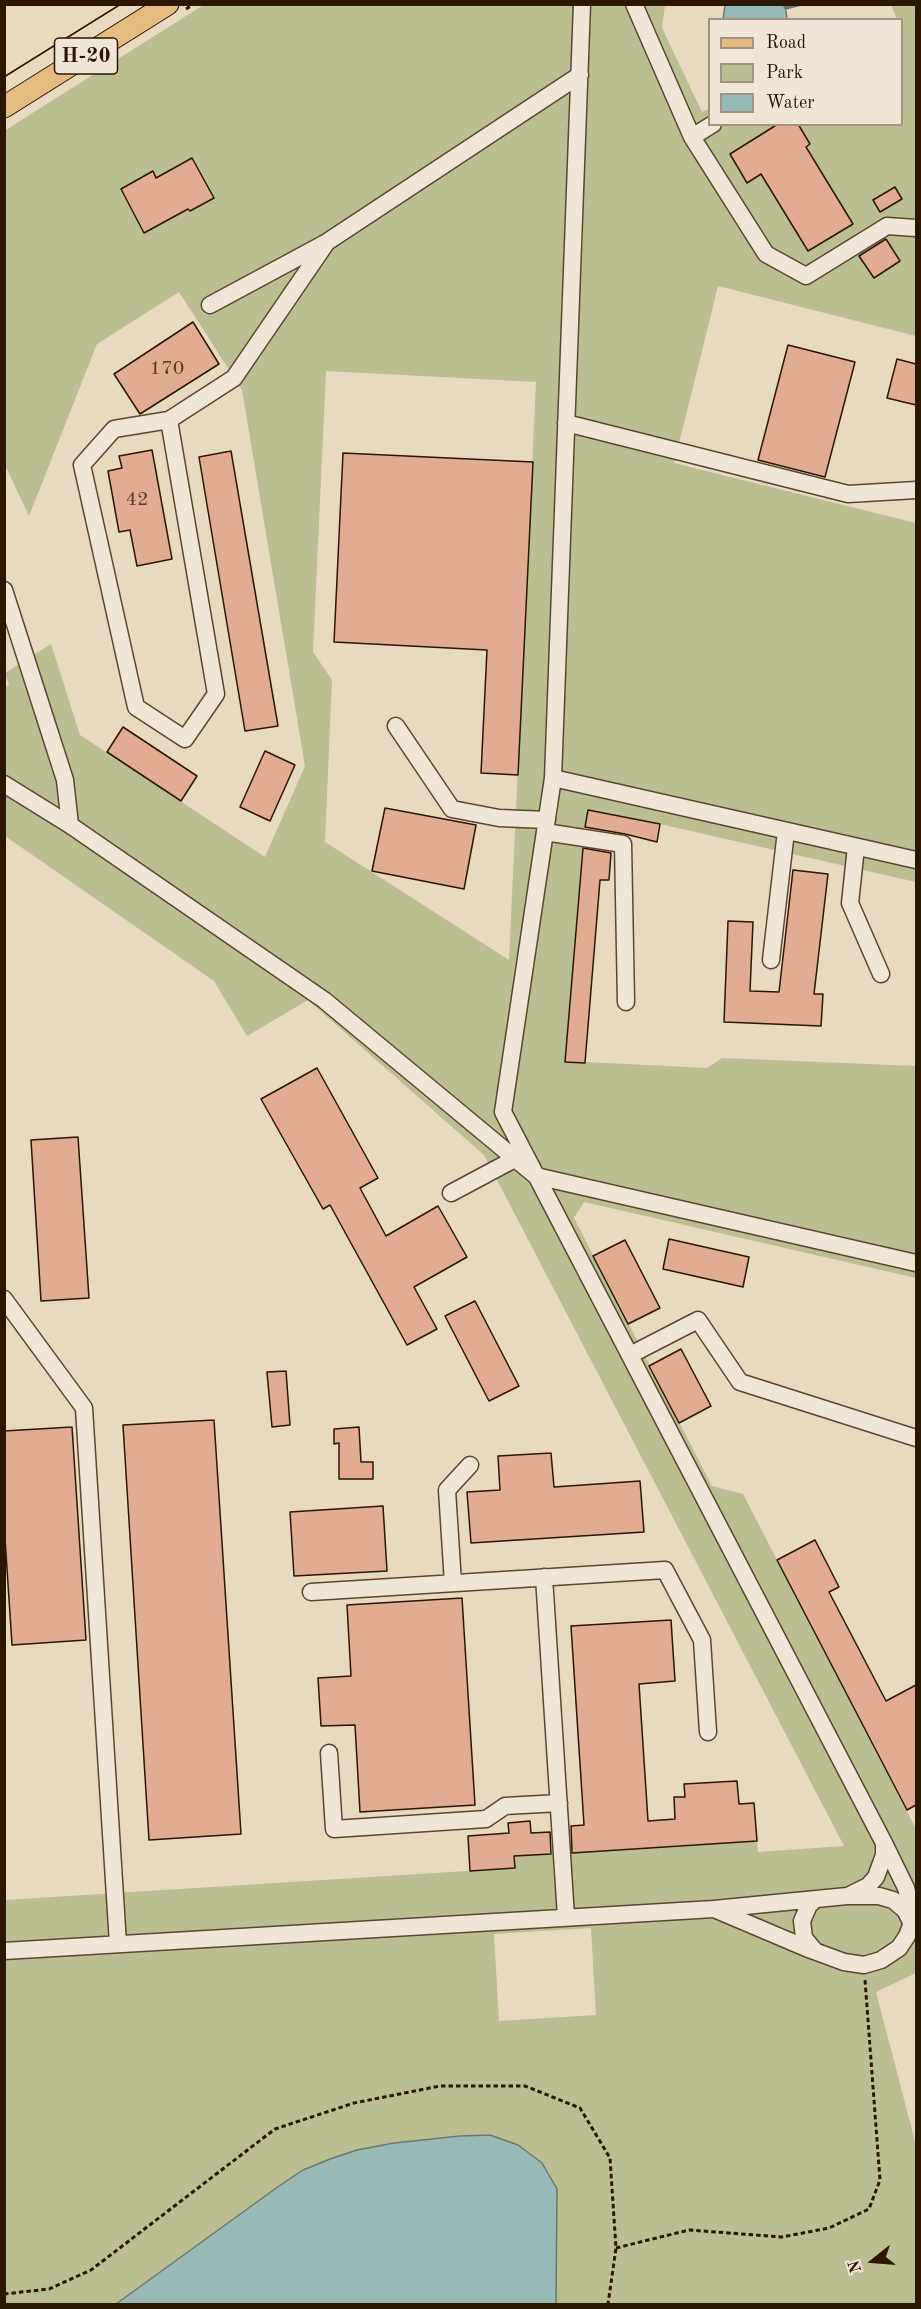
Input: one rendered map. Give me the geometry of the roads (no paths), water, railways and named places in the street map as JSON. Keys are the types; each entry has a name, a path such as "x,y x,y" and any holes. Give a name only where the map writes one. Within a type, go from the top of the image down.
{"main road":[{"name":"Н-20","path":"4,107 168,4"}],"street":[{"path":"520,1156 503,1112 553,778 582,4"},
{"path":"582,27 590,4"},
{"path":"634,4 692,137 766,254 806,276 886,226 916,228"},
{"path":"210,305 327,242 580,75"},
{"path":"692,137 710,126"},
{"path":"169,420 216,694 185,740 136,707 82,465 114,429 169,420 234,378 327,242"},
{"path":"566,423 848,494 916,490"},
{"path":"4,590 63,773 70,825"},
{"path":"396,726 452,809 546,826 623,844 626,1002"},
{"path":"553,778 916,861"},
{"path":"4,784 70,825 324,1000 477,1126 520,1156 536,1176 884,1843 906,1888 914,1923 907,1936 891,1955 864,1965 844,1962 816,1952 714,1909"},
{"path":"771,960 786,831"},
{"path":"856,847 850,903 881,974"},
{"path":"477,1126 503,1112"},
{"path":"451,1192 520,1156"},
{"path":"536,1176 916,1263"},
{"path":"4,1299 84,1408 118,1944"},
{"path":"630,1355 698,1320 740,1382 916,1438"},
{"path":"453,1583 447,1490 470,1465"},
{"path":"311,1592 665,1570 702,1640 708,1732"},
{"path":"544,1577 566,1917"},
{"path":"329,1753 334,1828 486,1819 505,1806 559,1803"},
{"path":"847,1896 868,1886 876,1876 884,1855 884,1843"},
{"path":"4,1952 714,1909 847,1896 879,1896 893,1900 905,1910 914,1923"},
{"path":"816,1899 804,1912 801,1930 809,1946 816,1952"}],"water":[{"path":"785,4 787,18 723,18 725,5"},
{"path":"490,2135 518,2145 542,2163 557,2189 556,2304 116,2304 303,2170 357,2150 394,2143"}],"waterway":[{"path":"786,7 798,4"}],"tram line":[{"path":"4,77 121,4"}]}
